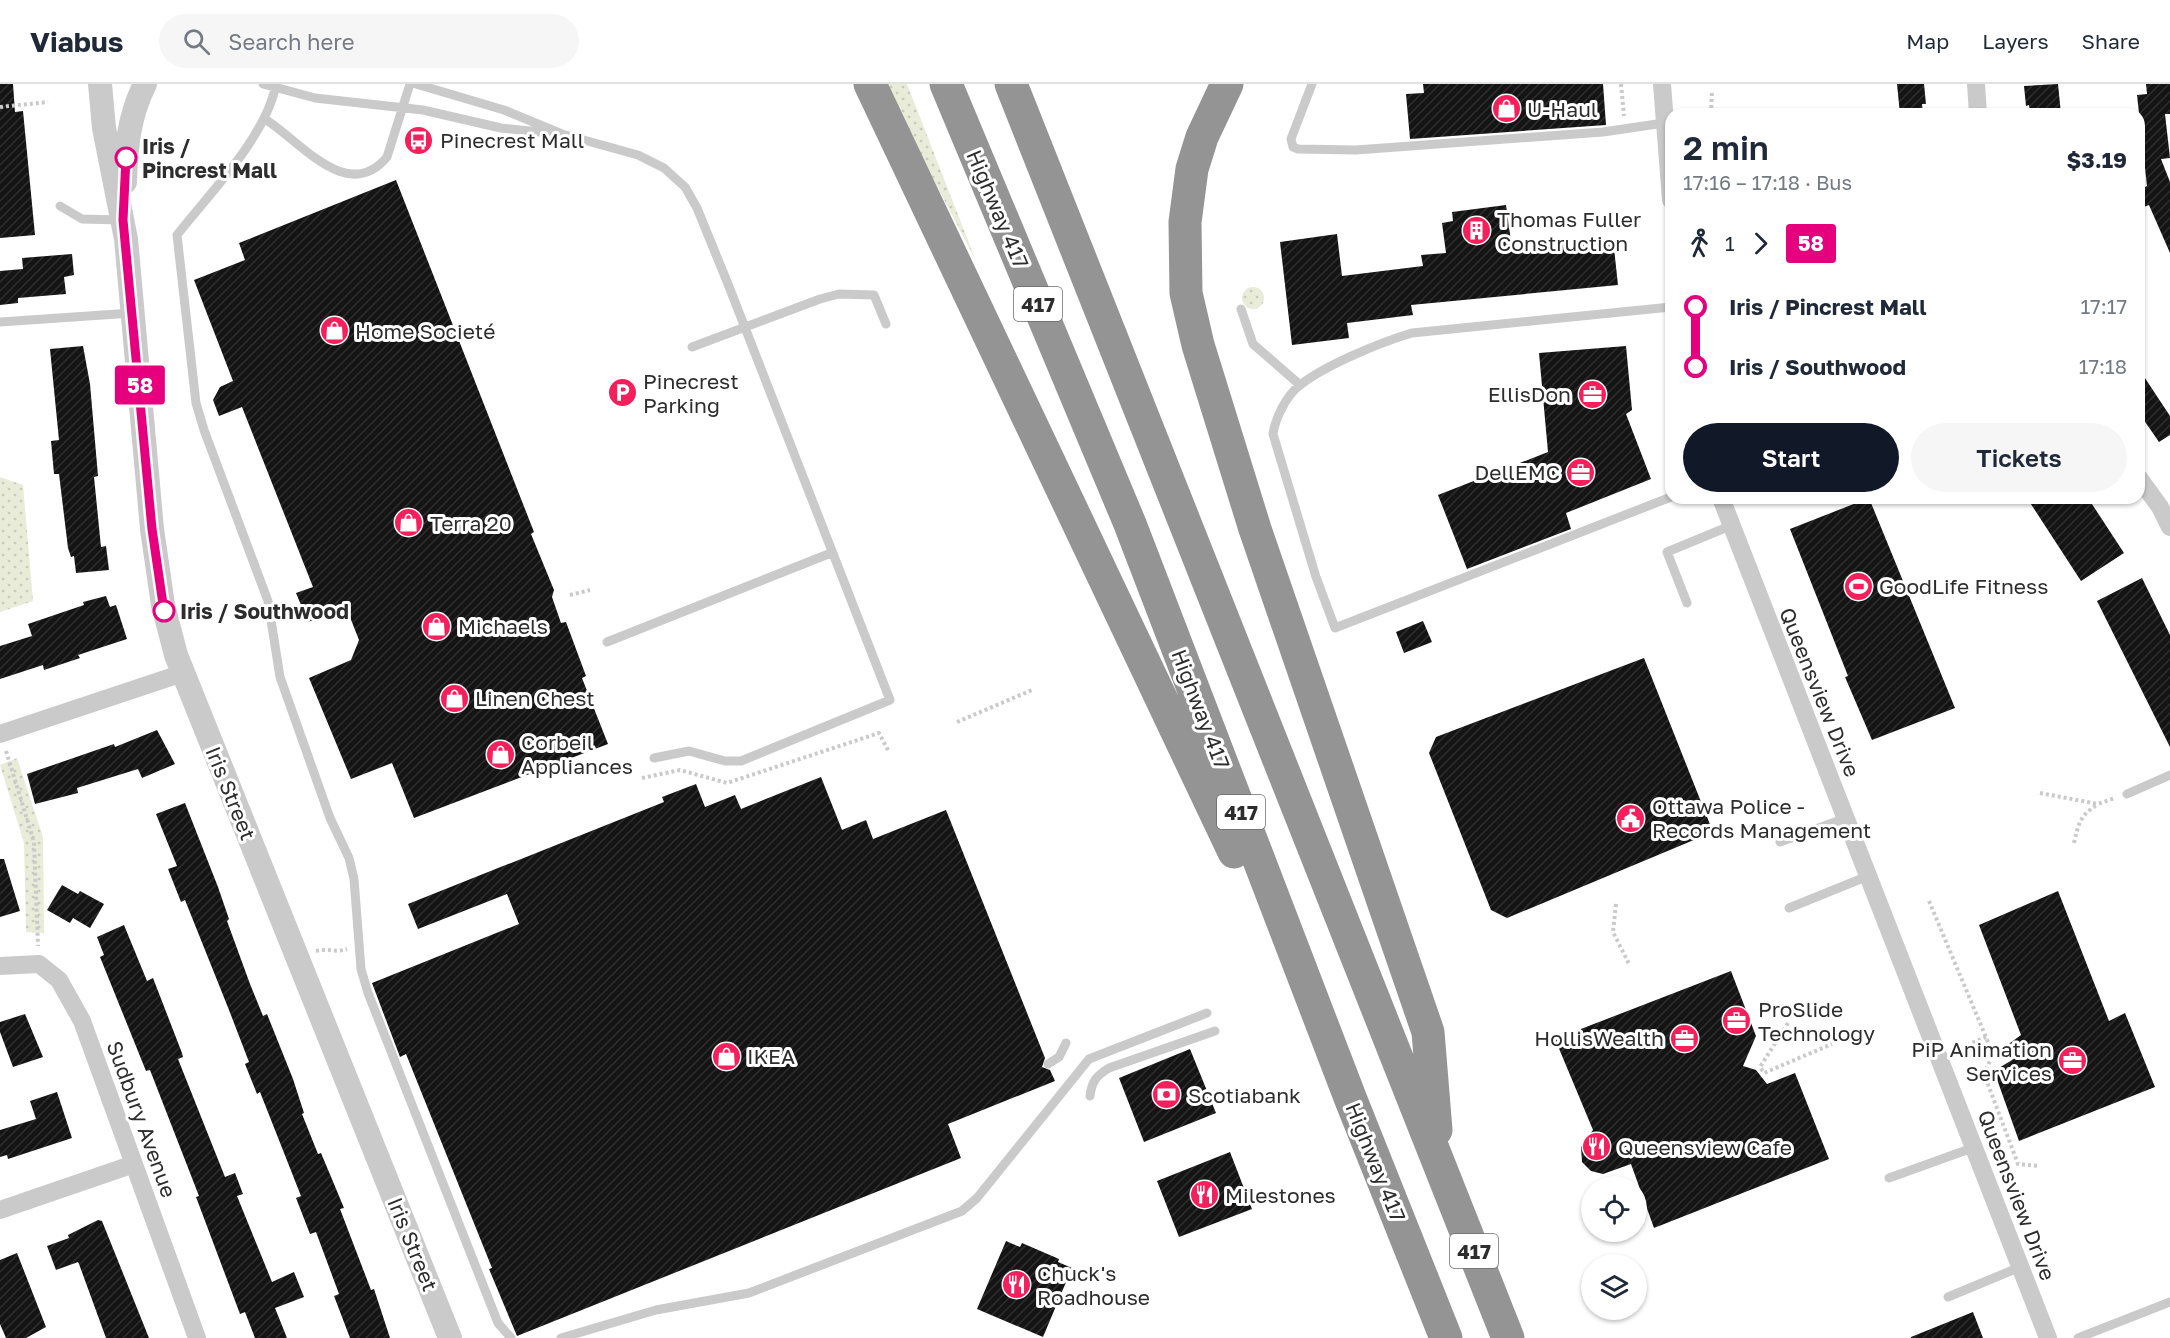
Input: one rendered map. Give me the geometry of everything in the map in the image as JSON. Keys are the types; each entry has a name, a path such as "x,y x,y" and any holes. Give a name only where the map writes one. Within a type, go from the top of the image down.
{"highway":[{"path":"870,84 1201,778 1318,1041 1352,1100"},
{"name":"Highway 417","path":"946,84 1130,524 1446,1338"},
{"name":"417","path":"1011,84 1508,1338"},
{"path":"1227,84 1203,138 1191,178 1184,234 1186,293 1198,345 1255,529 1428,1032 1439,1165"}],"street":[{"name":"Iris Street","path":"100,84 104,128 123,220 152,529 163,605 183,673 450,1338"},
{"name":"Iris Street","path":"123,220 128,132 145,84"},
{"path":"1662,84 1665,134"},
{"path":"1976,84 1978,108"},
{"path":"2145,484 2165,504 2170,527"},
{"name":"Queensview Drive","path":"1723,504 2048,1338"},
{"path":"0,734 183,673"},
{"path":"0,966 39,964"},
{"name":"Sudbury Avenue","path":"39,964 59,980 82,1021 197,1338"},
{"path":"0,1210 134,1164"}],"lane":[{"path":"263,84 315,98 403,108 501,128 562,134"},
{"path":"265,119 333,170 351,175 362,175 379,167 387,157 410,84"},
{"path":"416,84 504,110 562,134 652,161 685,187 697,208 890,700 741,761 725,761 688,752 654,758"},
{"path":"1312,84 1292,139 1293,147 1298,149 1368,149 1603,132 1664,123"},
{"path":"275,89 265,119 177,235 199,417 268,601 279,677 330,818 349,858 354,879 361,969 368,993 498,1323 511,1338"},
{"path":"60,206 82,219 123,220"},
{"path":"692,347 820,299 860,293 874,295 886,324"},
{"path":"1665,308 1412,333 1389,340 1299,385 1276,420 1274,435 1316,577 1335,628 1665,499"},
{"path":"1241,309 1253,344 1299,385"},
{"path":"0,322 133,313"},
{"path":"1687,603 1667,552 1730,526"},
{"path":"607,642 831,553"},
{"path":"2127,794 2170,775"},
{"path":"1780,842 1846,818"},
{"path":"1789,908 1868,876"},
{"path":"561,1338 656,1310 749,1293 962,1211 977,1198 1089,1059 1207,1013"},
{"path":"1090,1096 1091,1084 1097,1075 1108,1068 1215,1031"},
{"path":"1048,1064 1059,1057 1066,1043"},
{"path":"1889,1178 1975,1147"},
{"path":"1948,1297 2020,1267"},
{"path":"2078,1338 2170,1302"}],"path":[{"path":"1621,84 1625,127"},
{"path":"1711,108 1712,90"},
{"path":"0,107 48,102"},
{"path":"570,595 590,590"},
{"path":"957,722 1032,690"},
{"path":"0,734 34,842 39,964"},
{"path":"2040,792 2098,804"},
{"path":"2074,843 2079,821 2085,812 2098,804 2127,794"},
{"path":"1929,901 1993,1054 1984,1074 2018,1164 2040,1166"},
{"path":"1616,904 1613,932 1630,966"},
{"path":"1788,1023 1760,1067 1764,1073 1832,1044"},
{"path":"1940,1056 1986,1037"},
{"path":"1993,1054 2009,1053"}],"green space":[{"path":"884,84 907,84 976,261"},
{"path":"1253,287 1261,290 1264,298 1261,306 1253,309 1245,306 1242,298 1245,290"},
{"path":"0,477 23,485 33,601 0,612"},
{"path":"17,758 43,837 44,933 26,932 24,843 0,765"}],"building":[{"path":"0,84 13,84 15,112 23,111 35,235 0,238"},
{"name":"U-Haul","path":"1423,84 1603,84 1606,125 1410,139 1406,94 1424,93"},
{"path":"1897,84 1924,84 1926,104 1922,104 1922,108 1899,108"},
{"path":"2058,84 2060,108 2029,108 2029,105 2026,106 2024,86"},
{"path":"2146,84 2170,84 2170,114 2165,114 2170,158 2161,159 2170,182 2170,253 2149,205 2145,207 2145,187 2147,186 2145,108 2138,108 2137,95 2147,94"},
{"path":"396,180 534,532 531,534 554,590 552,597 561,623 566,622 586,676 582,678 608,744 414,818 392,763 351,779 309,678 351,660 359,640 346,607 308,622 296,593 313,587 242,407 219,416 213,400 220,387 233,381 194,280 245,260 239,243"},
{"path":"1506,205 1512,248 1613,239 1618,285 1411,305 1413,315 1347,323 1349,338 1292,345 1280,242 1337,234 1342,276 1423,266 1421,255 1446,253 1442,223 1453,221 1452,212"},
{"path":"72,254 74,275 64,277 66,294 18,298 18,303 0,305 0,271 23,269 22,258"},
{"path":"83,346 90,384 98,476 94,477 101,547 106,546 109,570 76,573 74,556 71,557 68,548 59,474 54,474 51,441 59,440 50,349"},
{"path":"1626,346 1632,410 1626,414 1651,479 1566,513 1571,529 1467,569 1438,495 1548,452 1539,353"},
{"path":"2145,378 2170,416 2170,435 2159,442 2145,422"},
{"name":"GoodLife Fitness","path":"1854,504 1871,504 1955,708 1872,740 1845,677 1848,676 1790,529"},
{"path":"2031,504 2092,504 2124,553 2081,581"},
{"path":"2142,578 2170,635 2170,747 2097,601"},
{"path":"106,596 110,607 116,605 127,639 78,655 80,658 44,670 43,665 0,679 0,646 32,636 28,624 84,605 83,602"},
{"path":"1423,621 1432,642 1404,653 1396,632"},
{"path":"1644,658 1713,832 1507,918 1491,910 1429,753 1436,737"},
{"path":"157,730 175,764 142,778 138,769 77,788 78,793 35,804 27,774 114,744 115,747"},
{"name":"IKEA","path":"821,777 842,830 866,820 873,839 946,810 1045,1058 1042,1067 1050,1070 1055,1081 948,1124 961,1158 517,1336 406,1054 400,1057 372,983 519,924 507,894 418,929 408,904 664,802 662,797 696,784 705,807 735,795 741,809"},
{"path":"185,803 218,887 229,919 227,921 250,984 263,1016 267,1014 293,1079 304,1113 302,1114 344,1208 340,1209 371,1290 374,1289 390,1338 350,1338 334,1296 339,1294 316,1232 310,1234 296,1198 301,1196 260,1092 257,1094 245,1064 249,1062 229,1010 185,900 181,902 168,869 177,866 156,814"},
{"path":"0,859 4,859 20,911 0,917"},
{"path":"62,885 78,894 80,891 104,904 90,928 73,918 70,923 47,910"},
{"path":"2058,891 2109,1021 2125,1013 2155,1087 2019,1141 1994,1071 2012,1060 2006,1046 2021,1035 1979,925"},
{"path":"124,925 147,981 153,978 182,1053 183,1057 178,1059 225,1177 235,1173 243,1194 237,1196 272,1282 294,1272 304,1297 275,1308 287,1338 255,1338 245,1312 240,1314 196,1197 199,1196 150,1070 146,1071 100,957 104,955 97,937"},
{"path":"1731,971 1756,1036 1743,1066 1756,1070 1767,1084 1795,1073 1829,1159 1654,1228 1647,1209 1647,1176 1635,1176 1631,1164 1603,1174 1591,1171 1582,1162 1581,1147 1593,1130 1555,1039"},
{"path":"25,1014 43,1057 13,1067 0,1032 0,1022"},
{"name":"Scotiabank","path":"1190,1049 1216,1113 1144,1142 1119,1078"},
{"path":"57,1092 72,1138 8,1159 7,1155 0,1157 0,1130 36,1119 30,1101"},
{"name":"Milestones","path":"1230,1152 1252,1209 1179,1237 1157,1181"},
{"path":"98,1220 102,1221 149,1338 106,1338 78,1262 56,1270 47,1246 69,1238 68,1235"},
{"path":"1006,1241 1020,1247 1022,1243 1059,1259 1058,1262 1072,1268 1043,1337 977,1309"},
{"path":"17,1253 46,1327 26,1338 6,1338 0,1324 0,1260"},
{"path":"1973,1312 1983,1338 1911,1338 1911,1337"}],"bus line":[{"name":"58","path":"126,158 123,220 152,529 164,611"}],"place":[{"name":"U-Haul","path":"1506,109"},
{"name":"Pinecrest Mall","path":"419,140"},
{"name":"Iris / Pincrest Mall","path":"126,158"},
{"name":"Thomas Fuller Construction","path":"1476,231"},
{"name":"Home Societé","path":"334,331"},
{"name":"Pinecrest Parking","path":"622,393"},
{"name":"EllisDon","path":"1592,394"},
{"name":"DellEMC","path":"1581,472"},
{"name":"Terra 20","path":"409,523"},
{"name":"GoodLife Fitness","path":"1858,586"},
{"name":"Iris / Southwood","path":"164,611"},
{"name":"Michaels","path":"437,626"},
{"name":"Linen Chest","path":"454,698"},
{"name":"Corbeil Appliances","path":"500,754"},
{"name":"Ottawa Police - Records Management","path":"1631,818"},
{"name":"ProSlide Technology","path":"1737,1021"},
{"name":"HollisWealth","path":"1685,1038"},
{"name":"IKEA","path":"726,1056"},
{"name":"PiP Animation Services","path":"2073,1061"},
{"name":"Scotiabank","path":"1167,1095"},
{"name":"Queensview Cafe","path":"1597,1147"},
{"name":"Milestones","path":"1204,1195"},
{"name":"Chuck's Roadhouse","path":"1016,1285"}]}
